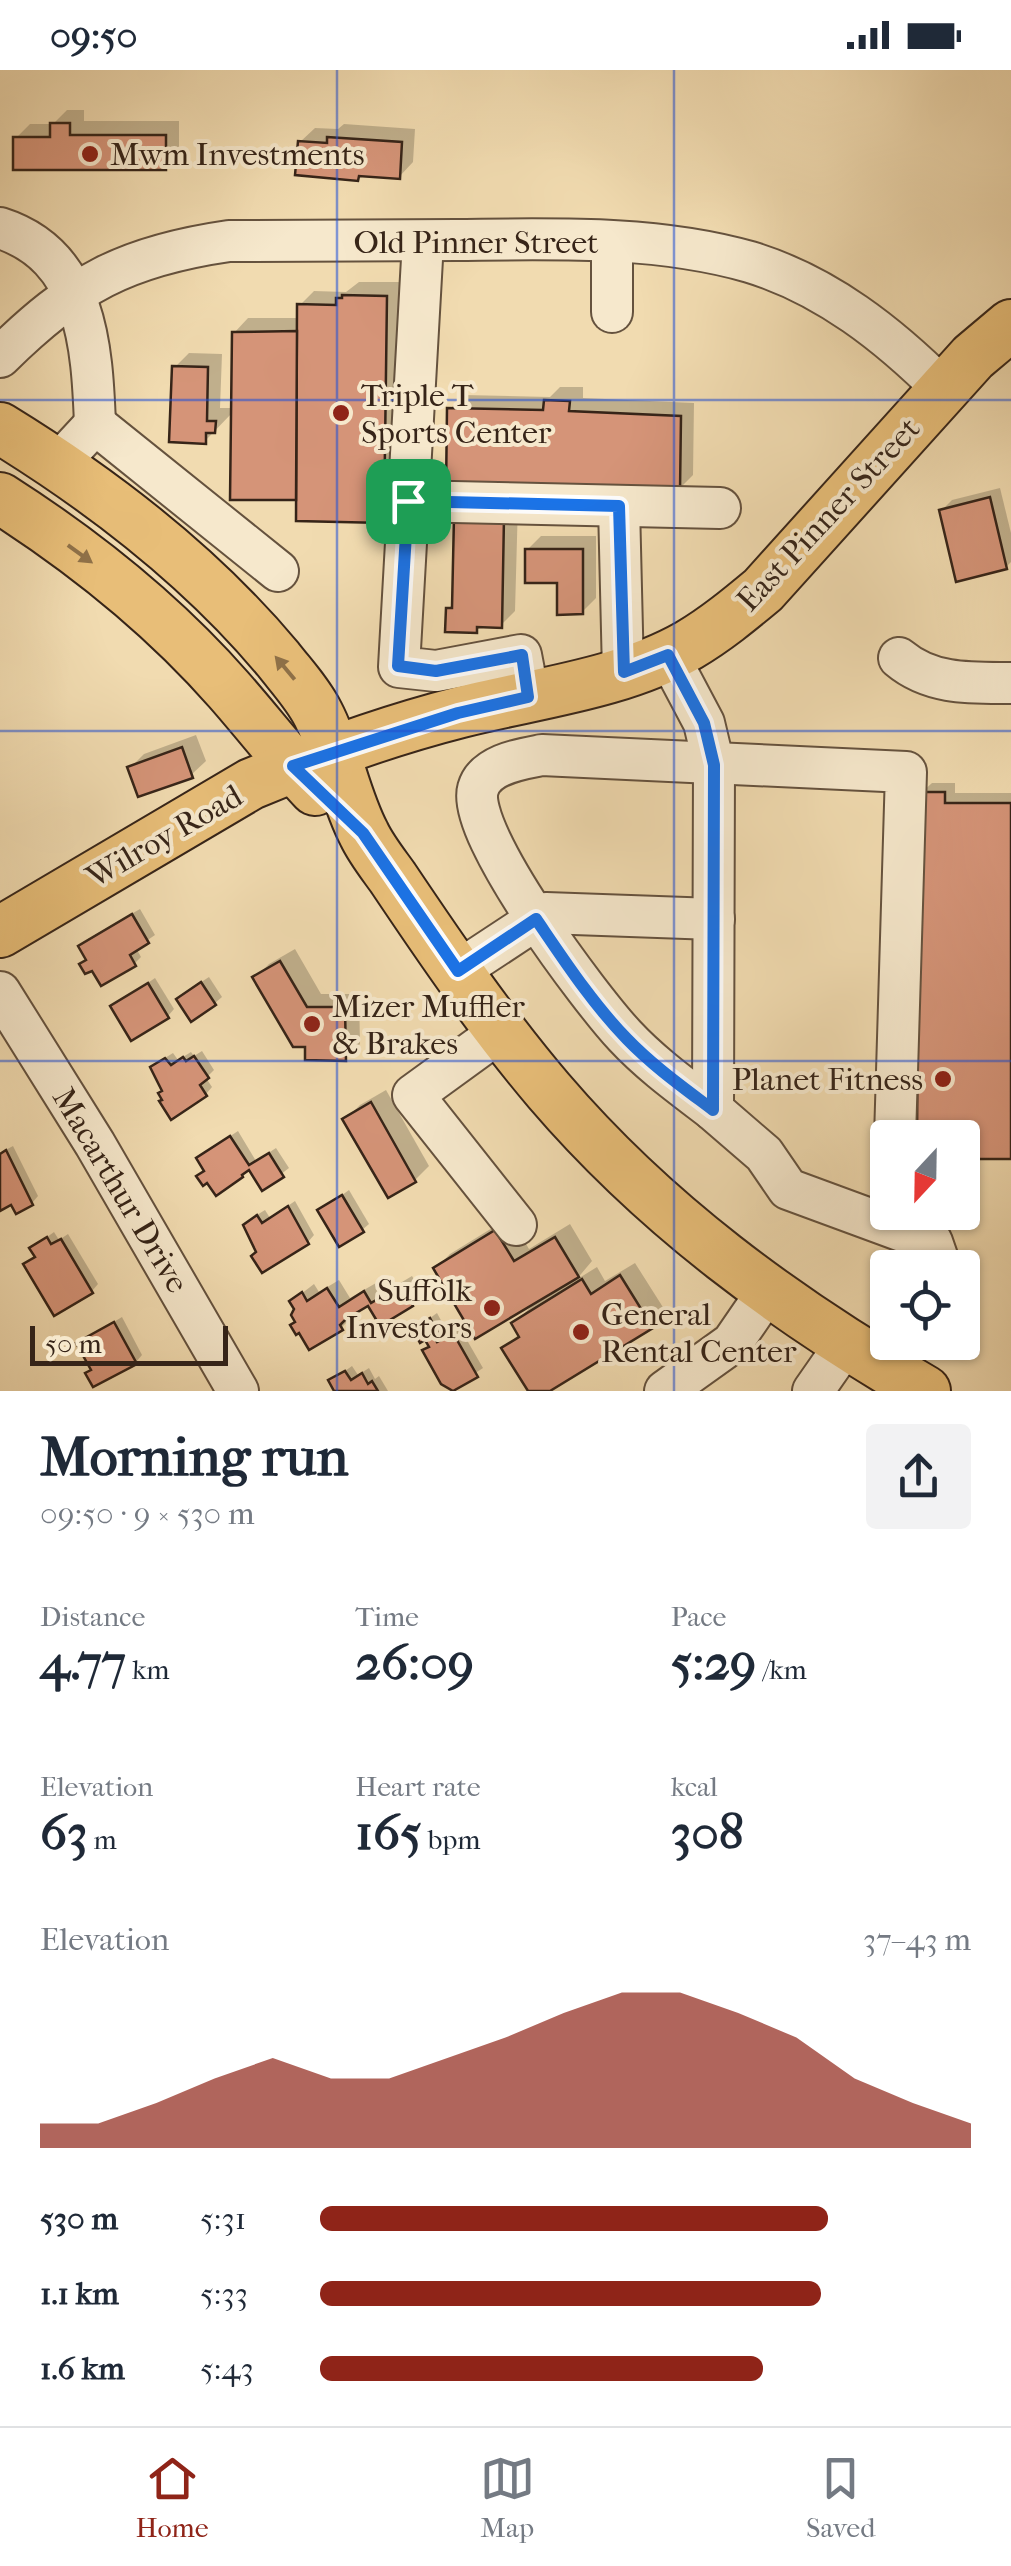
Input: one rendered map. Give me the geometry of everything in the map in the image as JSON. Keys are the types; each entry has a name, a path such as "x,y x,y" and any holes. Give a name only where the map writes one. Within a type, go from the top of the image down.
{"main road":[{"name":"East Pinner Street","path":"314,759 458,713 646,663 726,621 763,590 973,357 1011,324"},
{"path":"0,428 165,548 261,639 318,714 314,759"},
{"path":"1,502 94,564 228,688 314,759 501,1030 587,1132 653,1198 767,1292 846,1345 911,1369"},
{"name":"Wilroy Road","path":"0,932 250,784 314,759"}],"street":[{"path":"0,228 22,235 53,259 73,293 92,350 95,424 56,466"},
{"name":"Old Pinner Street","path":"0,357 73,293 140,260 184,248 228,241 612,242 748,261 801,283 863,318 906,352 944,390"},
{"path":"423,241 398,666 436,671 522,655 528,697"},
{"path":"612,242 612,312"},
{"path":"95,424 278,571"},
{"path":"408,501 720,508"},
{"path":"619,506 646,663 704,723 714,765 713,1110"},
{"path":"899,658 914,671 937,680 1011,683"},
{"path":"870,1214 788,1189 764,1154 627,1038 585,989 536,919 482,822 476,801 478,785 510,761 542,755 906,772 895,1120"},
{"path":"458,971 546,914 714,918"},
{"name":"Macarthur Drive","path":"0,992 114,1175 238,1391"},
{"path":"501,1030 413,1095 516,1225"},
{"path":"909,1230 932,1242 935,1250"},
{"path":"665,1391 711,1380 767,1292"},
{"path":"812,1391 846,1345"}],"building":[{"name":"Mwm Investments","path":"50,123 70,123 70,135 166,135 166,170 13,170 13,137 50,137"},
{"path":"327,137 402,142 400,179 359,176 358,181 295,175 298,141 327,143"},
{"name":"Triple T Sports Center","path":"387,296 384,523 296,521 297,304 336,305 336,298"},
{"path":"297,331 296,500 230,500 232,332"},
{"path":"172,366 208,367 207,421 216,421 215,433 206,433 206,444 169,442"},
{"path":"544,400 570,401 569,411 681,416 680,491 446,491 447,408 543,410"},
{"path":"990,497 1007,569 956,582 939,510"},
{"path":"454,516 504,517 502,628 477,627 477,633 445,632 446,608 452,608"},
{"path":"525,549 583,549 583,614 557,615 557,583 525,583"},
{"path":"182,747 193,778 138,797 127,767"},
{"path":"919,792 945,792 945,803 1011,803 1011,1159 980,1159 980,1120 917,1120"},
{"path":"132,914 149,943 130,955 136,966 101,986 92,971 85,974 79,964 86,960 78,946"},
{"name":"Mizer Muffler & Brakes","path":"280,961 307,1007 345,1007 346,1061 305,1060 305,1047 293,1047 252,977"},
{"path":"201,982 216,1005 191,1022 176,999"},
{"path":"148,983 169,1018 131,1041 110,1006"},
{"path":"194,1056 209,1078 200,1085 207,1096 171,1120 159,1101 162,1100 158,1093 162,1091 150,1067 165,1058 171,1065 183,1057 186,1061"},
{"path":"371,1102 416,1182 388,1198 342,1119"},
{"path":"230,1136 249,1165 269,1153 284,1177 262,1191 249,1170 216,1196 196,1176 204,1171 196,1158"},
{"path":"6,1150 33,1205 16,1214 11,1205 0,1211 0,1154"},
{"path":"342,1195 364,1232 339,1247 317,1210"},
{"path":"288,1206 309,1244 262,1273 251,1256 256,1252 243,1225 257,1215 262,1223"},
{"name":"Suffolk Investors","path":"495,1230 514,1261 555,1237 579,1277 475,1339 433,1268"},
{"path":"47,1237 51,1244 61,1239 93,1293 54,1316 23,1264 35,1257 29,1248"},
{"name":"General Rental Center","path":"620,1275 653,1328 550,1391 528,1391 501,1348 519,1337 511,1323 582,1279 591,1294"},
{"path":"401,1285 413,1306 380,1326 368,1306 346,1319 340,1325 343,1330 309,1350 290,1325 295,1322 289,1301 302,1292 307,1301 327,1288 339,1307 364,1291 371,1303"},
{"path":"430,1318 438,1333 433,1336 437,1342 453,1333 478,1377 453,1391 441,1384 422,1350 429,1347 425,1340 420,1343 412,1328"},
{"path":"114,1322 137,1364 93,1387 85,1373 91,1370 76,1343"},
{"path":"345,1371 351,1380 362,1373 378,1391 334,1391 328,1380"}],"place":[{"name":"Mwm Investments","path":"90,154"},
{"name":"Triple T Sports Center","path":"341,413"},
{"name":"Mizer Muffler & Brakes","path":"312,1024"},
{"name":"Planet Fitness","path":"943,1079"},
{"name":"Suffolk Investors","path":"492,1308"},
{"name":"General Rental Center","path":"581,1332"}],"route":[{"path":"408,501 619,506 624,672 668,655 704,723 714,765 713,1110 627,1038 585,989 536,919 458,971 363,833 293,766 458,713 528,697 522,655 436,671 398,666 408,501"}]}
